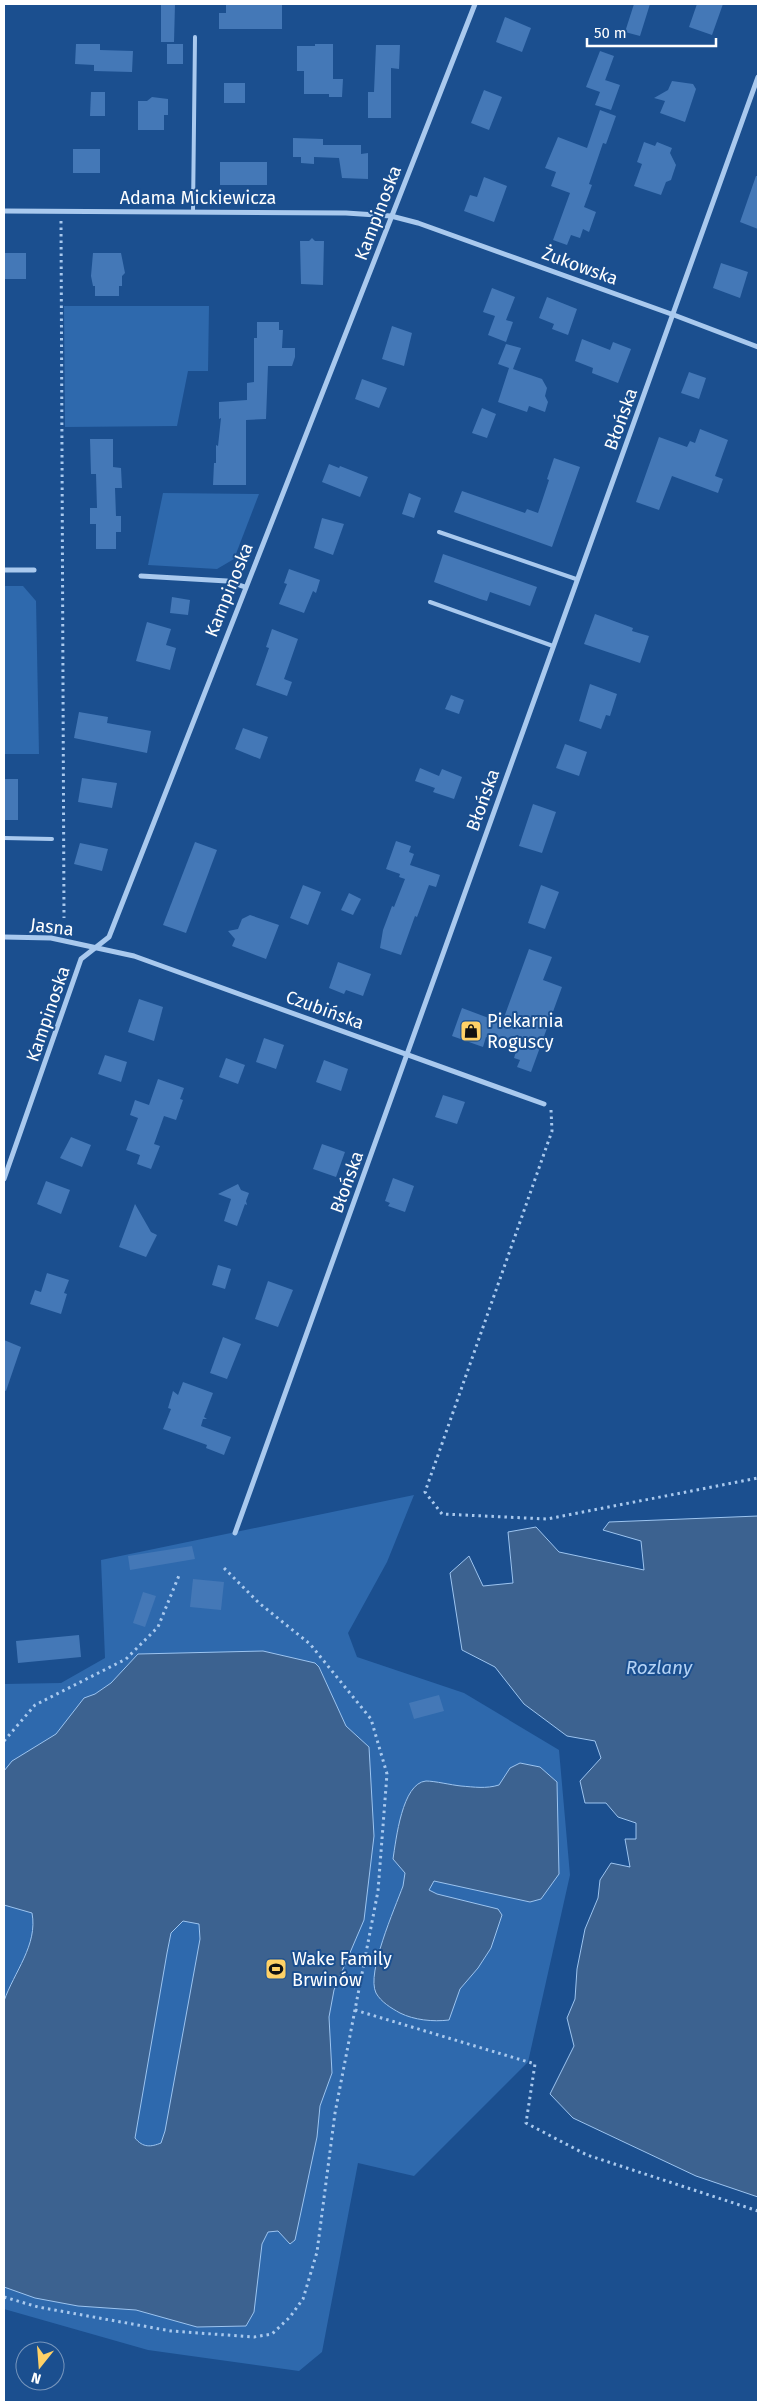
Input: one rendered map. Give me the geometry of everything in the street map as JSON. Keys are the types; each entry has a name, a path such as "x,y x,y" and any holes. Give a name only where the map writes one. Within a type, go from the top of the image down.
{"street":[{"name":"Kampinoska","path":"4,1179 81,958 108,937 475,4"},
{"name":"Błońska","path":"235,1533 758,77"},
{"name":"Adama Mickiewicza","path":"4,211 353,213 391,216"},
{"name":"Żukowska","path":"391,216 418,223 674,314 758,347"},
{"path":"4,570 34,570"},
{"path":"141,576 227,581 245,587"},
{"name":"Jasna","path":"4,937 51,938 96,947"},
{"name":"Czubińska","path":"96,947 134,956 544,1104"}],"lane":[{"path":"193,211 195,37"},
{"path":"439,532 576,580"},
{"path":"430,602 553,646"},
{"path":"4,838 52,839"}],"path":[{"path":"64,918 61,220 70,220"},
{"path":"544,1104 552,1110 552,1131 425,1492 442,1514 547,1519 758,1478"},
{"path":"4,2297 38,2307 170,2330 254,2338 272,2334 290,2317 303,2299 317,2252 335,2113 378,1891 387,1774 371,1719 310,1644 259,1602 222,1566"},
{"path":"4,1741 35,1705 126,1659 158,1627 180,1573"},
{"path":"355,2010 535,2064 526,2123 587,2155 758,2211"}],"shaded area":[{"path":"64,306 209,306 208,371 188,371 177,426 65,427"},
{"path":"163,493 259,494 234,559 217,569 148,565"},
{"path":"4,586 23,586 36,601 39,754 4,754"},
{"name":"Wake Family Brwinów","path":"414,1495 387,1562 348,1633 357,1657 464,1693 559,1750 570,1875 528,2062 414,2176 358,2163 322,2352 299,2371 148,2350 4,2309 4,1684 61,1683 105,1658 101,1560"}],"water":[{"name":"Rozlany","path":"758,1516 758,2197 696,2176 573,2118 550,2094 574,2046 567,2018 575,1999 577,1969 585,1929 598,1898 600,1880 611,1863 630,1867 625,1839 636,1839 636,1823 618,1817 606,1803 585,1803 580,1781 601,1758 595,1741 567,1736 524,1704 495,1667 462,1650 450,1573 469,1556 483,1586 513,1583 508,1532 536,1527 559,1552 644,1570 641,1541 603,1530 609,1522"},
{"path":"263,1651 315,1663 319,1667 346,1726 369,1747 374,1836 364,1920 334,1990 329,2017 332,2073 320,2106 317,2137 295,2240 290,2244 278,2231 268,2232 262,2244 254,2312 246,2326 197,2327 136,2310 78,2306 35,2298 4,2287 4,2001 24,1958 32,1936 33,1925 32,1913 4,1905 4,1771 12,1761 56,1734 84,1698 95,1694 111,1683 138,1654","holes":["183,1921 199,1924 200,1939 165,2131 161,2143 150,2146 144,2145 135,2138 171,1933"]},
{"path":"520,1763 540,1767 557,1782 559,1874 541,1899 530,1902 434,1881 429,1890 437,1894 498,1909 502,1915 491,1948 478,1968 460,1989 449,2020 424,2020 400,2013 381,1999 376,1993 374,1984 378,1956 403,1886 405,1873 393,1859 398,1826 411,1791 418,1784 426,1781 475,1787 499,1785 510,1768"}],"building":[{"path":"161,4 175,4 174,42 161,42"},
{"path":"226,4 282,4 282,29 219,29 219,13 226,13"},
{"path":"634,4 650,4 640,36 625,32"},
{"path":"697,4 723,4 712,35 689,27"},
{"path":"505,17 531,28 522,52 496,42"},
{"path":"76,44 100,44 100,50 133,51 132,72 94,71 94,65 75,64"},
{"path":"167,44 183,44 183,64 167,64"},
{"path":"315,44 333,44 333,79 343,79 342,97 329,97 329,94 304,94 304,71 297,71 297,46 315,46"},
{"path":"376,45 400,45 399,69 391,68 391,118 368,118 368,92 374,92"},
{"path":"600,51 614,56 605,80 620,85 611,110 595,105 600,92 586,87"},
{"path":"672,81 693,84 696,89 685,122 660,113 665,101 654,98 668,90"},
{"path":"224,83 245,83 245,103 224,103"},
{"path":"484,90 502,97 489,130 471,123"},
{"path":"91,92 105,92 105,116 90,116"},
{"path":"152,97 168,99 168,115 164,115 164,130 138,130 138,101 147,101"},
{"path":"600,110 616,116 606,144 603,143 589,184 592,185 584,207 596,212 589,232 583,229 580,238 571,235 567,245 553,240 570,193 551,186 556,172 545,168 558,137 587,148"},
{"path":"293,138 323,139 323,145 361,145 361,154 368,153 368,179 342,178 339,158 314,157 314,164 301,163 301,157 293,157"},
{"path":"644,142 655,146 657,142 672,148 670,153 676,165 671,180 666,182 661,195 634,186 642,164 637,162"},
{"path":"73,149 100,149 100,173 73,173"},
{"path":"220,162 267,162 267,185 220,185"},
{"path":"756,176 758,176 758,229 740,222"},
{"path":"484,177 507,186 494,222 464,211 470,195 477,197"},
{"path":"312,238 315,241 324,241 323,285 301,284 300,241 309,241"},
{"path":"4,253 26,253 26,279 4,279"},
{"path":"93,253 121,253 125,273 122,276 122,286 119,286 119,296 95,296 95,286 93,286 91,276"},
{"path":"721,263 748,272 740,298 713,288"},
{"path":"492,288 515,297 506,320 513,322 506,342 488,335 495,316 483,312"},
{"path":"547,297 577,309 568,335 552,329 554,324 539,318"},
{"path":"257,322 279,322 279,330 283,330 282,348 295,348 295,357 292,366 268,366 266,419 246,420 246,485 213,485 216,445 218,446 221,418 219,419 219,402 247,400 247,383 254,382 254,338 257,338"},
{"path":"392,326 412,333 404,366 382,359"},
{"path":"582,339 610,350 613,342 631,349 618,383 592,373 593,368 575,361"},
{"path":"506,344 521,348 513,369 542,379 547,388 545,396 548,402 545,412 529,406 527,412 498,402 509,368 498,364"},
{"path":"689,372 706,378 699,399 681,393"},
{"path":"362,379 387,388 379,408 355,399"},
{"path":"482,408 496,414 487,438 472,433"},
{"path":"700,429 728,440 715,476 723,479 718,493 672,476 659,510 636,502 659,437 687,447 690,441 695,443"},
{"path":"90,439 113,439 113,467 121,468 122,488 115,488 116,516 121,516 121,532 116,532 116,549 96,549 96,524 90,524 90,508 97,508 96,474 91,474"},
{"path":"554,458 580,467 552,547 454,512 462,491 525,513 527,509 538,513"},
{"path":"329,464 339,468 340,466 368,477 360,497 322,482"},
{"path":"409,493 421,498 414,518 402,514"},
{"path":"322,518 344,524 333,555 314,548"},
{"path":"443,554 537,587 530,606 490,592 487,601 434,582"},
{"path":"289,569 320,580 316,593 313,591 304,613 279,604 287,584 284,583"},
{"path":"172,597 190,600 188,615 170,613"},
{"path":"595,614 633,628 632,631 649,636 640,663 584,644"},
{"path":"147,622 171,629 166,645 176,648 170,670 136,661"},
{"path":"272,629 298,639 284,679 292,682 287,696 256,685 269,648 266,647"},
{"path":"590,684 617,694 610,716 606,715 601,729 579,721"},
{"path":"451,695 464,700 459,714 445,709"},
{"path":"79,712 108,717 107,723 151,731 147,753 74,738"},
{"path":"243,728 268,737 260,759 235,749"},
{"path":"565,744 587,752 579,776 556,768"},
{"path":"420,768 439,776 442,769 462,777 454,799 433,792 435,788 415,781"},
{"path":"82,778 117,783 112,808 78,802"},
{"path":"4,779 18,779 18,820 4,820"},
{"path":"533,804 556,812 542,853 519,846"},
{"path":"396,841 411,846 409,852 414,854 410,865 440,875 436,887 429,885 401,955 380,948 383,930 405,879 399,877 400,874 386,869"},
{"path":"195,842 217,850 186,933 163,925"},
{"path":"80,843 108,849 102,871 74,864"},
{"path":"303,885 321,892 308,925 290,918"},
{"path":"541,885 559,892 545,929 528,923"},
{"path":"349,893 361,899 353,915 341,910"},
{"path":"250,915 279,925 266,959 232,946 235,939 228,931 238,929 242,919"},
{"path":"529,949 552,957 543,980 562,987 531,1072 517,1067 520,1060 514,1058 517,1048 486,1037 483,1047 452,1036 462,1008 502,1023"},
{"path":"338,962 371,974 363,996 346,990 344,994 329,988"},
{"path":"139,999 163,1007 154,1041 128,1032"},
{"path":"264,1038 284,1045 276,1069 256,1062"},
{"path":"105,1055 127,1062 121,1082 98,1074"},
{"path":"226,1058 245,1065 238,1084 219,1077"},
{"path":"324,1060 348,1069 341,1091 316,1082"},
{"path":"158,1079 184,1088 180,1099 183,1100 176,1120 164,1116 154,1144 160,1146 151,1169 137,1164 140,1155 126,1150 138,1118 130,1115 135,1100 149,1105"},
{"path":"443,1095 465,1102 457,1124 435,1117"},
{"path":"71,1137 91,1145 82,1167 60,1158"},
{"path":"322,1144 345,1152 336,1177 313,1169"},
{"path":"393,1178 414,1186 405,1212 388,1206 390,1203 385,1201"},
{"path":"46,1181 70,1190 61,1214 37,1204"},
{"path":"238,1184 241,1190 249,1193 246,1201 247,1205 245,1204 237,1226 224,1221 231,1199 218,1194"},
{"path":"135,1204 151,1232 157,1235 146,1257 119,1247"},
{"path":"218,1265 231,1269 225,1289 212,1285"},
{"path":"47,1273 69,1280 64,1293 67,1294 61,1314 30,1304 35,1290 41,1292"},
{"path":"268,1281 293,1290 278,1327 255,1319"},
{"path":"223,1337 241,1344 227,1379 210,1373"},
{"path":"4,1340 21,1347 6,1391 4,1390"},
{"path":"183,1382 213,1393 204,1417 207,1419 203,1419 201,1426 231,1437 224,1455 206,1448 207,1445 163,1429 171,1409 168,1408 173,1391 178,1395"},
{"path":"192,1546 195,1559 130,1570 128,1556"},
{"path":"193,1579 224,1582 221,1610 190,1607"},
{"path":"143,1592 156,1596 145,1627 133,1623"},
{"path":"79,1635 81,1657 18,1663 16,1641"},
{"path":"439,1695 444,1711 414,1719 409,1703"}],"place":[{"name":"Piekarnia Roguscy","path":"471,1031"},
{"name":"Wake Family Brwinów","path":"276,1969"}]}
